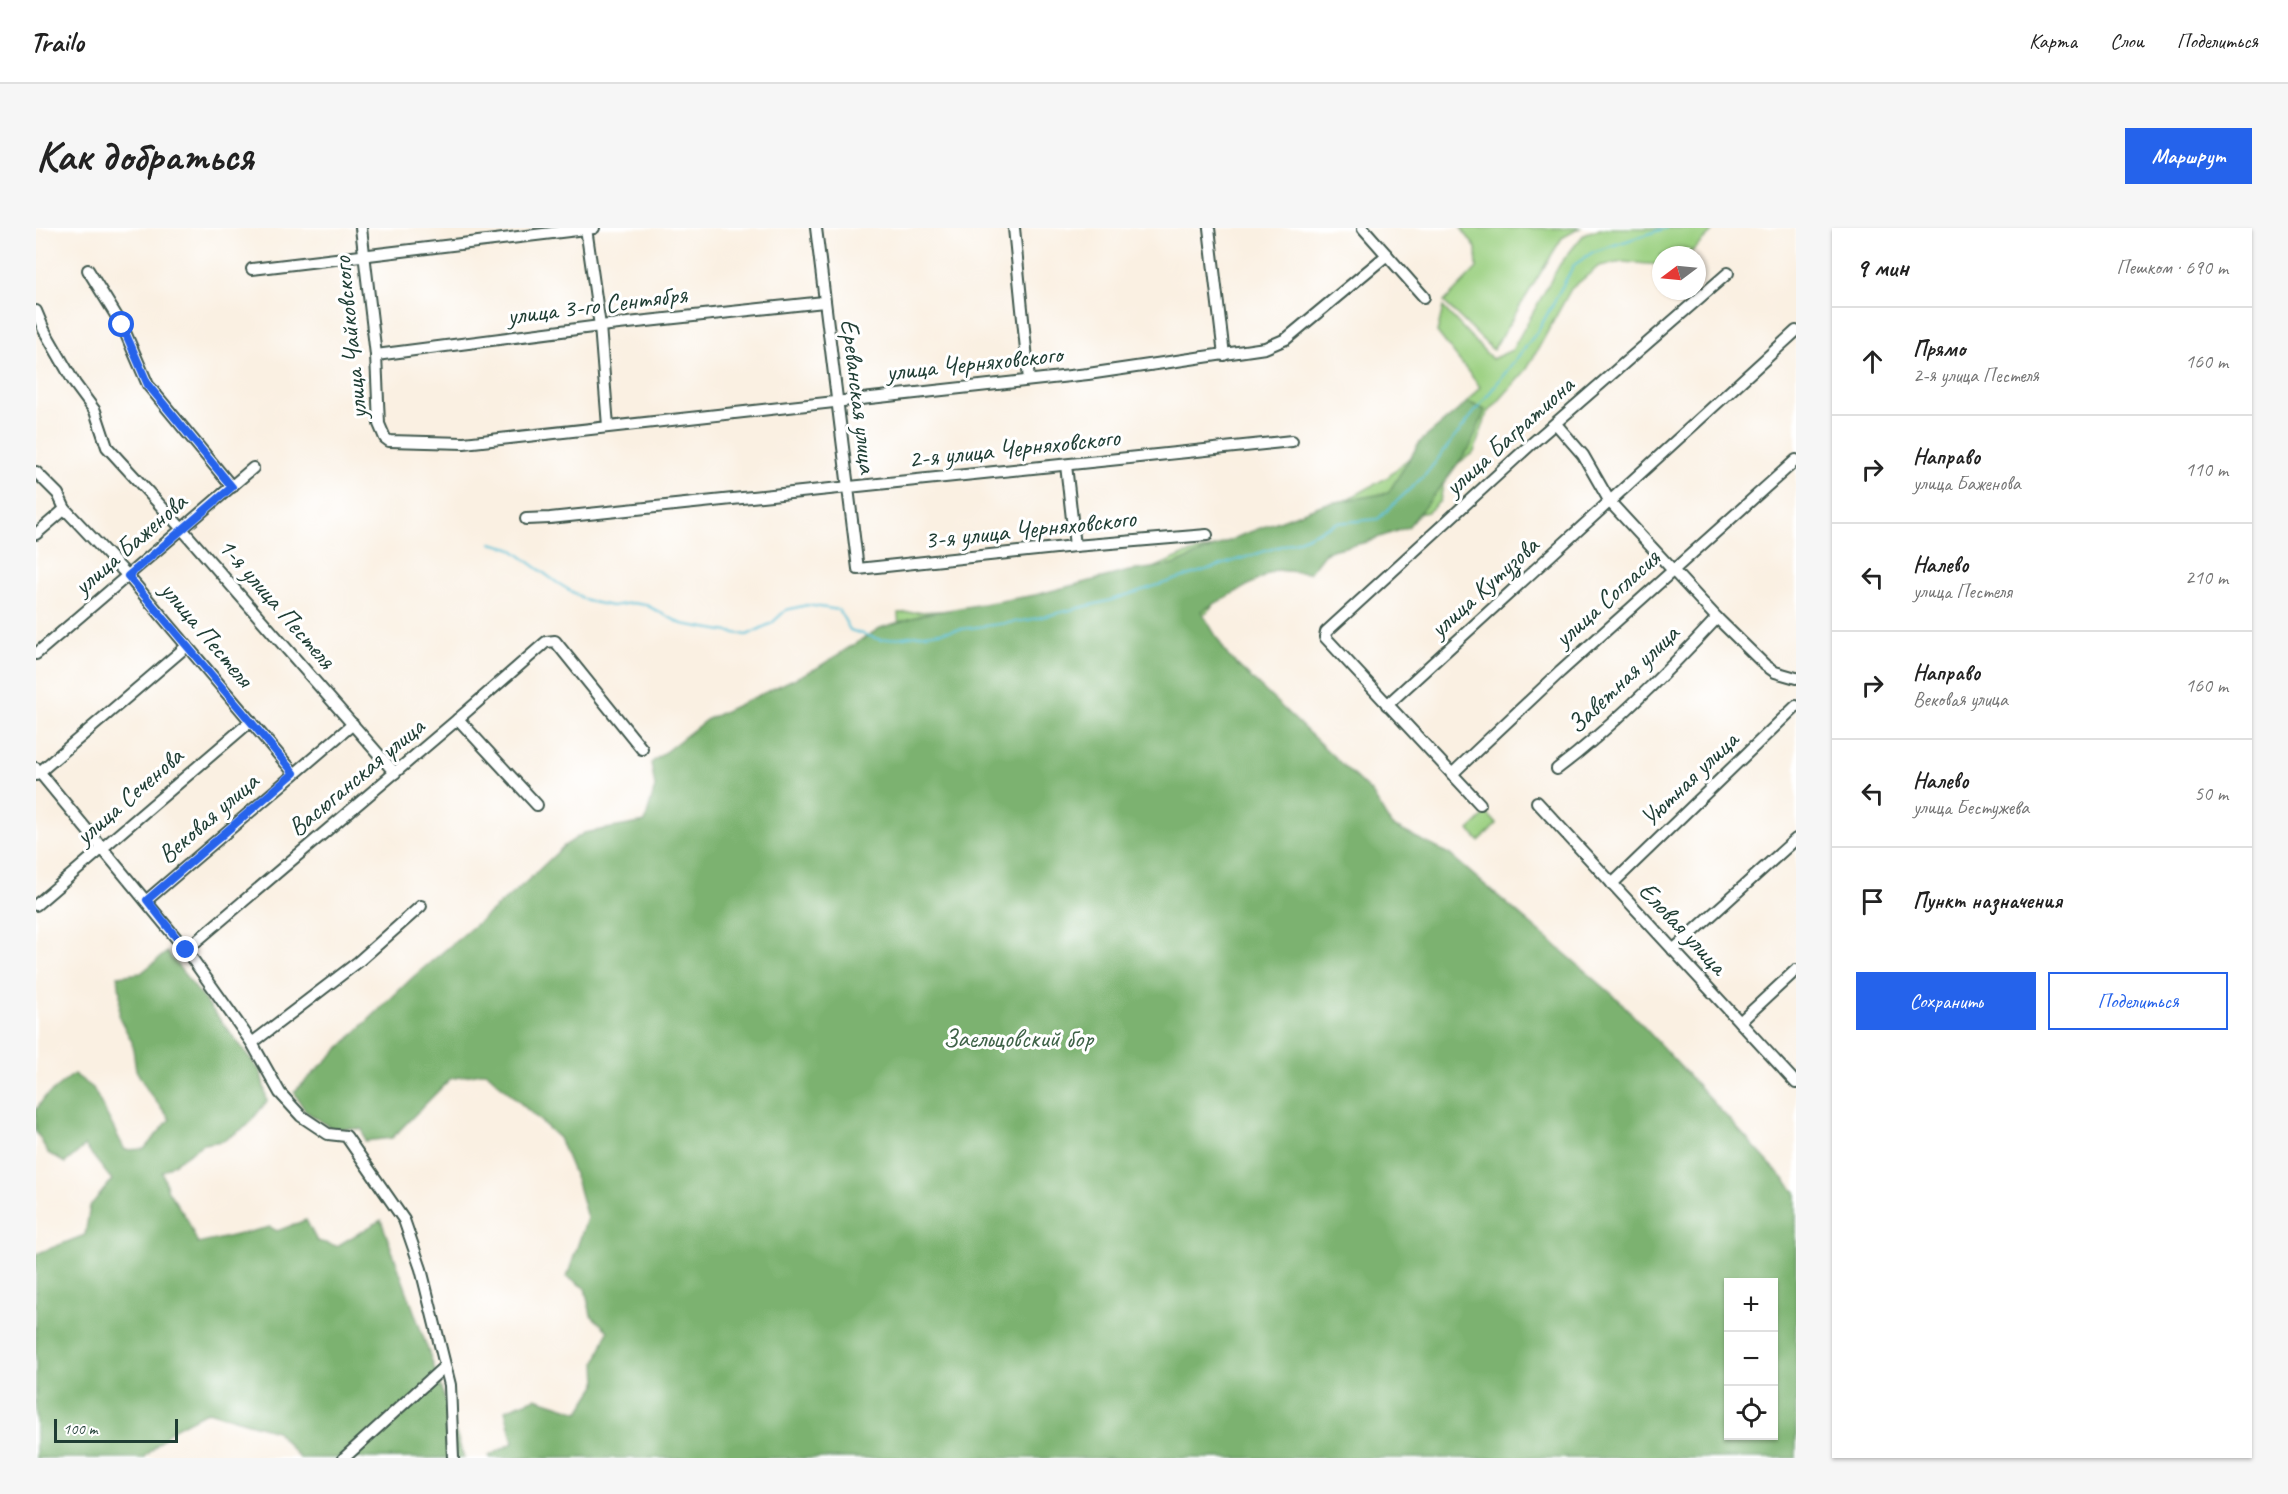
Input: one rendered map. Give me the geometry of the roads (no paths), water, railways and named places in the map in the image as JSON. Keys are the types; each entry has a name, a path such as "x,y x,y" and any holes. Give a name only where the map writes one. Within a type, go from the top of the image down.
{"street":[{"name":"улица Чайковского","path":"361,228 376,355 379,424 385,438 390,441"},
{"path":"252,268 589,228 608,426"},
{"name":"Ереванская улица","path":"816,228 858,569"},
{"path":"1014,228 1029,380"},
{"path":"1209,228 1224,355"},
{"path":"1363,228 1424,297"},
{"name":"улица Черняховского","path":"390,441 464,443 608,426 711,417 1029,380 1265,348 1286,339 1387,255"},
{"path":"88,270 122,325 148,385 232,487"},
{"name":"улица Багратиона","path":"1387,705 1325,637 1326,632 1529,446 1728,273"},
{"name":"улица 3-го Сентября","path":"376,355 600,326 824,302"},
{"name":"1-я улица Пестеля","path":"36,311 44,330 75,384 95,411 107,447 182,529 394,773"},
{"name":"улица Кутузова","path":"1387,705 1796,331"},
{"path":"1556,424 1583,455 1610,502 1717,618 1775,672 1796,678"},
{"name":"2-я улица Черняховского","path":"526,519 848,489 1292,441"},
{"name":"улица Согласия","path":"1452,774 1672,570 1796,460"},
{"path":"1066,465 1075,546"},
{"name":"улица Баженова","path":"36,654 253,468"},
{"name":"улица Пестеля","path":"36,471 58,495 65,509 128,576 294,773"},
{"path":"36,534 65,509"},
{"name":"3-я улица Черняховского","path":"858,569 1075,546 1207,535"},
{"name":"Заветная улица","path":"1557,769 1601,734 1686,652 1717,618"},
{"name":"Васюганская улица","path":"186,950 546,642 555,641 642,749"},
{"path":"187,646 37,772 147,900 186,950 252,1043 280,1094 301,1116 328,1134 346,1136 404,1220 422,1269 450,1384 453,1458"},
{"path":"1387,705 1480,804"},
{"name":"Уютная улица","path":"1612,884 1796,706"},
{"path":"458,719 537,805"},
{"name":"улица Сеченова","path":"36,905 251,721"},
{"name":"Вековая улица","path":"147,900 353,724"},
{"name":"Еловая улица","path":"1538,802 1796,1083"},
{"path":"1673,950 1796,839"},
{"path":"252,1043 358,962 420,906"},
{"path":"1740,1022 1796,970"},
{"path":"344,1458 445,1366"}],"waterway":[{"path":"491,543 510,548 556,582 587,601 612,606 632,603 646,605 682,624 747,635 772,623 786,610 807,605 839,610 850,630 881,640 1029,620 1108,601 1297,541 1336,523 1378,519 1426,474 1538,331 1574,265 1593,252 1666,228"}],"park label":[{"name":"Заельцовский бор","path":"1018,1038"}]}
